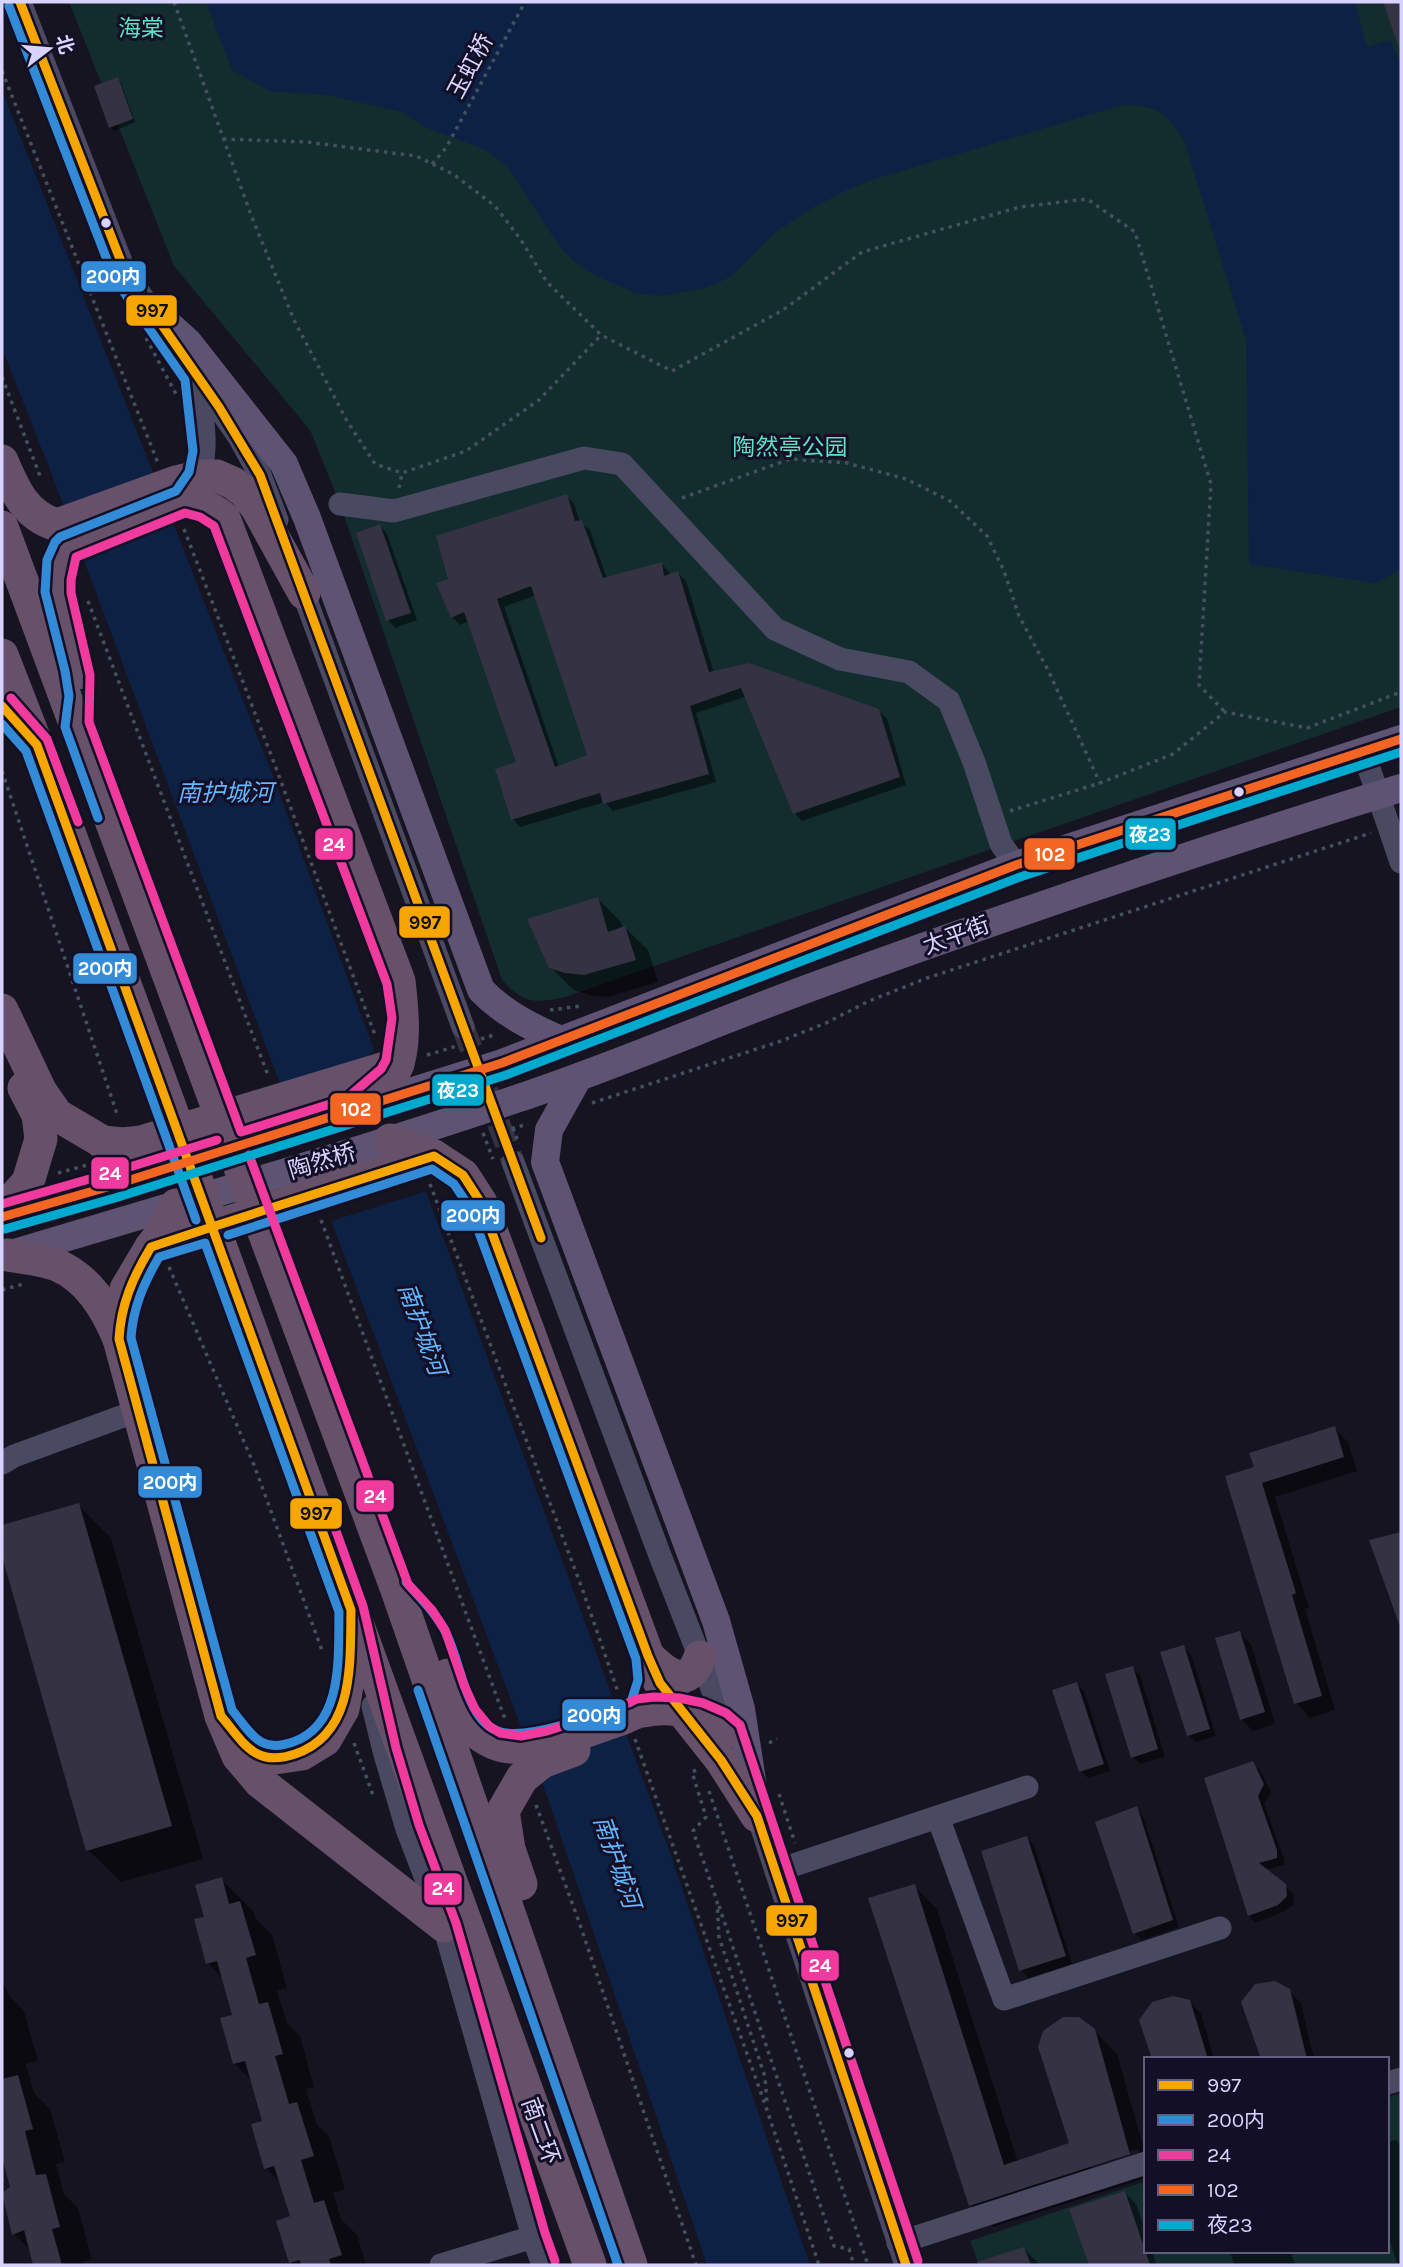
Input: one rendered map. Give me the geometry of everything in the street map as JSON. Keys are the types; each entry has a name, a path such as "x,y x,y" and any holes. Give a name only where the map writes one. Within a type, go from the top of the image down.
{"highway":[{"path":"2,461 11,483 32,514 61,537"},
{"path":"61,537 216,477 233,483 246,493 262,516 304,593"},
{"path":"187,486 192,501 211,508 224,517 399,981 404,1018 398,1064 391,1077 352,1110"},
{"name":"南二环","path":"2,527 397,1590 631,2265"},
{"path":"61,537 57,590 81,695 76,724"},
{"name":"南二环","path":"2,655 590,2265"},
{"path":"2,706 37,746"},
{"path":"2,1010 41,1092 57,1115 111,1133 124,1144 141,1142 398,1064"},
{"path":"2,1042 38,1115 41,1139 28,1182 2,1211"},
{"path":"111,1133 128,1155 163,1168"},
{"path":"390,1140 434,1156 463,1175 481,1203 660,1683 758,1816"},
{"path":"119,1339 120,1319 127,1289 160,1256 434,1156"},
{"path":"160,1256 164,1230 176,1205"},
{"path":"5,1256 55,1265 87,1285 100,1301 119,1339 221,1716 238,1756 260,1782 444,1926"},
{"path":"397,1590 432,1632 462,1712 470,1725 519,1764"},
{"path":"221,1716 254,1753 275,1758 302,1754 325,1740 343,1709 350,1669 351,1610"},
{"path":"648,1656 661,1670 673,1676 691,1673 700,1657"},
{"path":"640,1717 650,1681 648,1656"},
{"path":"537,1995 540,1938 509,1849 503,1811 519,1764 536,1745 640,1717 683,1711"},
{"path":"640,1717 682,1728 710,1749"}],"main road":[{"path":"149,307 188,341 284,464 307,518 481,990 495,1004 527,1025 563,1041"},
{"name":"太平街","path":"502,1063 1016,866 1401,739"},
{"name":"太平街","path":"517,1099 578,1078 816,985 1029,908 1389,791"},
{"name":"陶然桥","path":"2,1217 111,1186 502,1063"},
{"path":"578,1078 549,1130 545,1162 716,1621 741,1709 758,1816"},
{"name":"陶然桥","path":"5,1256 517,1099"}],"street":[{"path":"20,2 125,272 239,437 260,475 465,1038"},
{"path":"187,486 205,451 197,376"},
{"path":"340,504 394,511 584,458 622,464 775,629 841,659 909,672 948,701 974,762 1001,844 1016,866"},
{"path":"1363,751 1389,791 1389,827 1401,862"},
{"path":"513,1162 700,1657 710,1749"},
{"path":"2,1463 14,1456 137,1411"},
{"path":"351,1610 384,1751 407,1829 444,1926 543,2265"},
{"path":"776,1871 1027,1787"},
{"path":"758,1816 906,2265"},
{"path":"938,1816 1004,1998 1220,1928"},
{"path":"898,2243 1144,2164"},
{"path":"441,2265 533,2236"}],"path":[{"path":"174,2 251,215 294,320 346,421 375,464 402,473 466,451 540,400 601,335"},
{"name":"玉虹桥","path":"432,164 446,148 525,2"},
{"path":"223,139 307,142 416,156 453,174 495,206 521,240 547,282 601,335 673,371 783,310 862,252 1020,207 1087,199 1135,232 1211,484 1199,685 1224,712 1307,728 1401,692"},
{"path":"2,377 41,479"},
{"path":"660,506 790,459 847,463 906,479 950,501 987,536 1004,571 1019,616 1048,670 1100,783"},
{"path":"85,594 270,1081"},
{"path":"991,817 1100,783 1173,754 1224,712"},
{"path":"2,771 111,1133"},
{"path":"559,1114 781,1041 927,978 1389,827"},
{"path":"398,1064 465,1038 493,1036"},
{"path":"317,1210 582,1932 696,2265"},
{"path":"160,1256 254,1465 327,1663"},
{"path":"343,1709 379,1810"},
{"path":"710,1749 706,1817 693,1831 834,2246 849,2249 854,2265"},
{"path":"717,1901 719,1937 765,2077 767,2110"}],"green space":[{"name":"陶然亭公园","path":"69,2 1401,2 1401,707 565,997 537,1001 523,997 502,980 340,504 310,430 174,266"},
{"path":"1401,2093 1401,2265 979,2265 970,2241 1144,2182 1144,2253 1389,2253 1389,2097"}],"water":[{"path":"206,2 1355,2 1367,47 1391,40 1401,65 1401,569 1376,583 1249,564 1246,340 1185,142 1162,113 1126,104 871,180 812,208 777,231 730,277 706,288 658,296 636,293 594,275 575,262 559,246 508,167 486,150 425,127 403,112 327,95 269,91 232,70"},
{"name":"南护城河","path":"2,90 273,776 669,1850 810,2265 707,2265 548,1799 2,348"}],"pier":[{"path":"377,1047 430,1190 328,1222 277,1086 365,1059"}],"building":[{"path":"1383,2 1401,2 1399,48"},
{"path":"118,77 133,119 109,128 94,86"},
{"path":"567,494 575,521 582,520 603,578 662,562 664,576 678,571 709,672 749,663 879,709 900,777 793,814 741,688 690,706 709,774 603,804 600,793 511,820 495,769 516,762 464,612 451,618 436,583 448,579 436,536","holes":["531,586 587,755 555,767 497,599"]},
{"path":"380,524 411,613 386,621 356,533"},
{"path":"598,897 608,932 625,926 636,960 584,975 549,968 527,919"},
{"path":"1335,1426 1344,1457 1262,1483 1296,1593 1292,1595 1322,1696 1294,1704 1225,1476 1254,1467 1249,1453"},
{"path":"79,1503 172,1826 86,1851 2,1556 2,1525"},
{"path":"1401,1532 1401,1624 1399,1624 1369,1540"},
{"path":"1240,1631 1265,1712 1240,1720 1215,1638"},
{"path":"1184,1645 1210,1729 1187,1736 1160,1652"},
{"path":"1133,1666 1158,1749 1131,1758 1105,1674"},
{"path":"1077,1682 1104,1764 1079,1772 1052,1690"},
{"path":"1253,1761 1264,1784 1258,1796 1277,1850 1277,1858 1259,1863 1286,1884 1287,1896 1278,1905 1248,1916 1204,1778"},
{"path":"1137,1806 1173,1920 1133,1934 1095,1822"},
{"path":"1027,1836 1066,1956 1019,1971 981,1851"},
{"path":"222,1877 229,1904 240,1901 256,1955 246,1958 259,2004 268,2002 283,2054 275,2056 289,2104 297,2102 314,2156 301,2160 314,2203 324,2200 342,2255 329,2259 331,2265 301,2265 300,2260 289,2263 276,2221 290,2216 274,2166 264,2169 251,2124 262,2121 245,2061 233,2064 220,2018 232,2015 217,1961 206,1964 194,1919 204,1917 195,1885"},
{"path":"915,1884 1004,2165 1069,2143 1038,2047 1043,2031 1063,2017 1079,2017 1095,2029 1130,2154 969,2206 868,1898"},
{"path":"1275,1981 1290,1989 1307,2057 1260,2057 1241,2002 1255,1984"},
{"path":"1173,1996 1190,2000 1207,2057 1151,2057 1139,2020 1152,2002"},
{"path":"18,2075 33,2129 25,2131 36,2175 46,2174 60,2227 52,2229 62,2265 33,2265 24,2230 12,2235 2,2193 10,2187 2,2157 2,2079"},
{"path":"1125,2191 1150,2265 1089,2265 1069,2209"},
{"path":"1024,2247 1031,2265 978,2265 977,2262"}],"tunnel":[{"path":"463,1027 513,1162"}],"transit line":[{"name":"997","path":"20,2 125,272 219,407 260,475 541,1238"},
{"name":"200内","path":"9,6 114,278 185,380 193,451 189,472 176,491 60,537 47,560 45,592 69,696 65,727 98,818"},
{"name":"24","path":"185,513 200,517 214,526 387,984 392,1018 386,1060 381,1069 346,1099 241,1132 89,722 90,675 71,593 76,557 185,513"},
{"name":"24","path":"11,698 47,739 78,822"},
{"name":"997","path":"2,706 37,745 212,1227"},
{"name":"200内","path":"2,724 26,751 196,1220"},
{"name":"102","path":"2,1217 111,1186 502,1063 1016,865 1401,739"},
{"name":"夜23","path":"5,1229 115,1198 506,1075 1020,877 1401,752"},
{"name":"24","path":"2,1204 217,1140"},
{"name":"24","path":"249,1155 408,1584 432,1610 445,1630 464,1685 475,1709 489,1726 500,1733 521,1736 547,1731 637,1699 654,1697 703,1703 726,1713 740,1725 918,2261"},
{"name":"997","path":"212,1227 434,1156 463,1175 481,1203 660,1683 721,1760 757,1816 906,2265"},
{"name":"200内","path":"228,1235 432,1169 454,1184 470,1208 636,1659 638,1680 631,1702 547,1729 514,1733 493,1729 479,1716 470,1699 442,1626 406,1582"},
{"name":"997","path":"212,1227 351,1610 349,1674 339,1714 329,1731 315,1744 295,1754 281,1757 270,1758 251,1750 221,1716 119,1339 122,1314 129,1291 151,1247 212,1227"},
{"name":"200内","path":"205,1243 339,1612 339,1648 335,1687 330,1705 322,1720 310,1733 281,1745 272,1745 257,1739 232,1710 131,1338 140,1296 159,1257 205,1243"},
{"name":"24","path":"331,1517 363,1606 396,1748 419,1825 456,1923 555,2261"},
{"name":"200内","path":"418,1690 618,2265"}],"park label":[{"name":"海棠","path":"141,28"}]}
